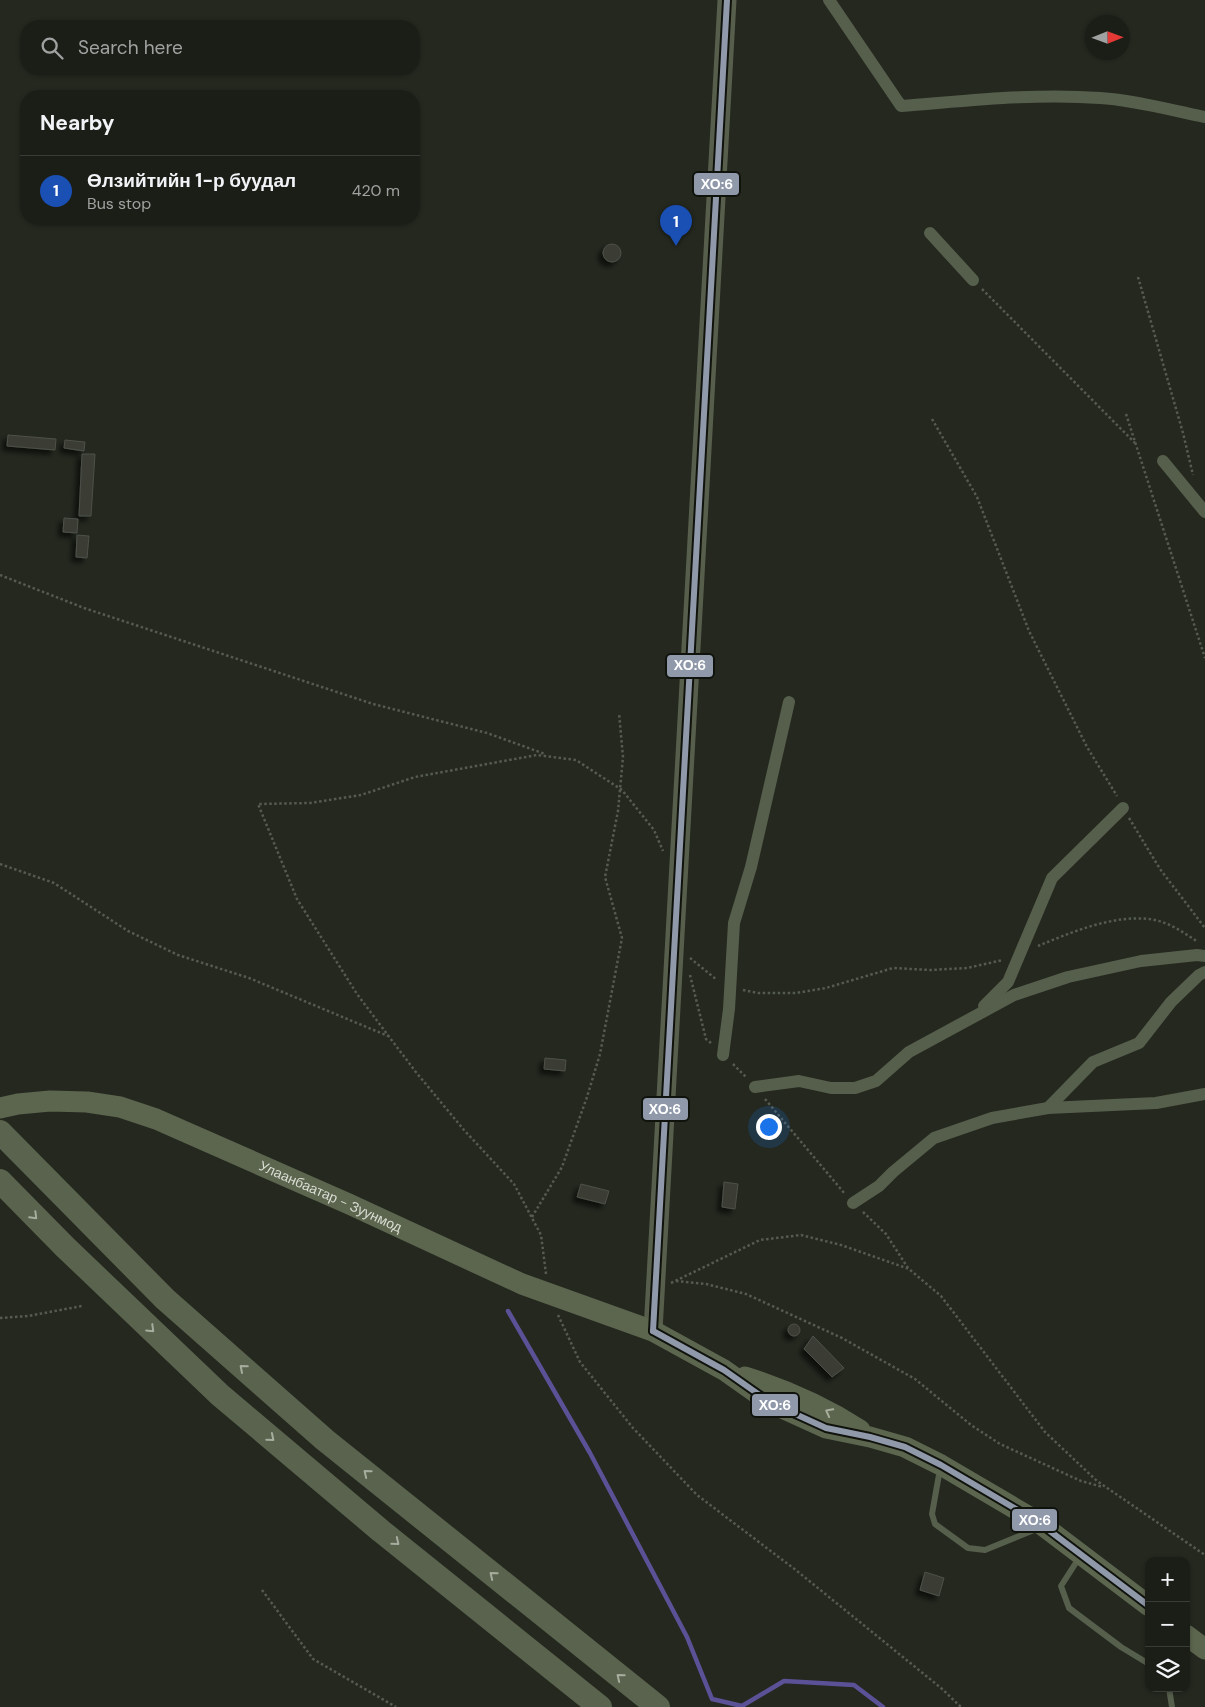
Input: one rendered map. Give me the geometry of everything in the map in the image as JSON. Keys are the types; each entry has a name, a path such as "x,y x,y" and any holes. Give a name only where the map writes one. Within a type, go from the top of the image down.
{"highway":[{"name":"Улаанбаатар - Зуунмод","path":"0,1108 50,1101 87,1102 120,1107 156,1119 549,1294 653,1331 724,1370 777,1387 831,1412 870,1437 905,1448 941,1465 1043,1527 1145,1603"},
{"path":"2,1135 165,1299 325,1440 658,1707"},
{"path":"0,1181 65,1247 220,1395 381,1531 600,1707"},
{"path":"1190,1638 1205,1649"}],"main road":[{"path":"653,1331 728,0"}],"street":[{"path":"830,0 901,106 1009,97 1069,96 1119,100 1205,118"},
{"path":"930,233 973,280"},
{"path":"1163,461 1205,512"},
{"path":"723,1055 729,1008 734,923 751,867 789,702"},
{"path":"975,1015 1008,982 1052,878 1123,808"},
{"path":"754,1087 799,1081 831,1088 855,1088 876,1081 909,1052 1014,995 1068,976 1141,961 1197,955 1205,956"},
{"path":"1048,1108 1093,1062 1139,1043 1171,1002 1199,975 1205,972"},
{"path":"853,1203 879,1186 934,1138 992,1118 1048,1108 1156,1103 1205,1094"}],"lane":[{"path":"941,1465 932,1514 935,1524 968,1548 985,1550 1043,1527"},
{"path":"1081,1555 1061,1586 1069,1608 1121,1647 1145,1662"},
{"path":"1170,1692 1172,1707"}],"path":[{"path":"1138,277 1183,433 1194,479"},
{"path":"973,280 1136,444"},
{"path":"1126,414 1205,658"},
{"path":"932,419 977,497 1029,631 1087,747 1160,870 1205,928"},
{"path":"0,575 84,608 363,700 487,733 551,757"},
{"path":"532,1217 562,1167 587,1097 600,1054 622,938 605,877 618,811 623,757 619,714"},
{"path":"666,858 654,830 622,790 576,760 537,755 415,778 361,794 310,803 258,804 298,899 358,994 464,1130 514,1184 541,1235 549,1294 580,1362 633,1428 697,1495 805,1578 941,1688 961,1707"},
{"path":"0,864 54,883 128,931 178,955 249,978 389,1036"},
{"path":"736,989 758,993 796,993 826,988 893,968 930,970 967,968 996,962 1072,932 1120,920 1150,919 1179,929 1198,943"},
{"path":"685,952 721,982"},
{"path":"655,1286 676,1281 760,1240 801,1235 842,1245 908,1269 940,1296 1045,1432 1097,1481 1205,1555"},
{"path":"676,1281 706,1284 746,1294 842,1338 915,1379 972,1425 1000,1444 1081,1481 1107,1488"},
{"path":"0,1318 28,1316 82,1306"},
{"path":"262,1590 313,1659 396,1707"}],"building":[{"path":"612,244 618,247 621,253 618,259 612,262 606,259 603,253 606,247"},
{"path":"8,435 56,439 55,450 7,446"},
{"path":"65,440 85,442 84,451 64,448"},
{"path":"82,454 95,454 91,516 79,516"},
{"path":"64,518 78,519 77,533 63,532"},
{"path":"77,535 89,536 87,558 76,557"},
{"path":"545,1058 566,1060 565,1071 544,1069"},
{"path":"724,1182 738,1184 735,1209 722,1207"},
{"path":"581,1184 609,1191 605,1204 577,1197"},
{"path":"794,1324 800,1330 794,1336 788,1330"},
{"path":"813,1336 844,1368 832,1377 804,1349"},
{"path":"925,1572 944,1578 939,1596 920,1590"}],"waterway":[{"path":"508,1311 590,1453 687,1637 712,1699 742,1706 784,1681 854,1685 883,1707"}],"transit line":[{"name":"ХО:6","path":"653,1331 727,0"},
{"name":"ХО:6","path":"653,1331 724,1370 771,1403 826,1428 870,1437 905,1447 941,1465 1038,1522 1145,1603"}],"place":[{"name":"Өлзийтийн 1-р буудал","path":"676,246"}]}
